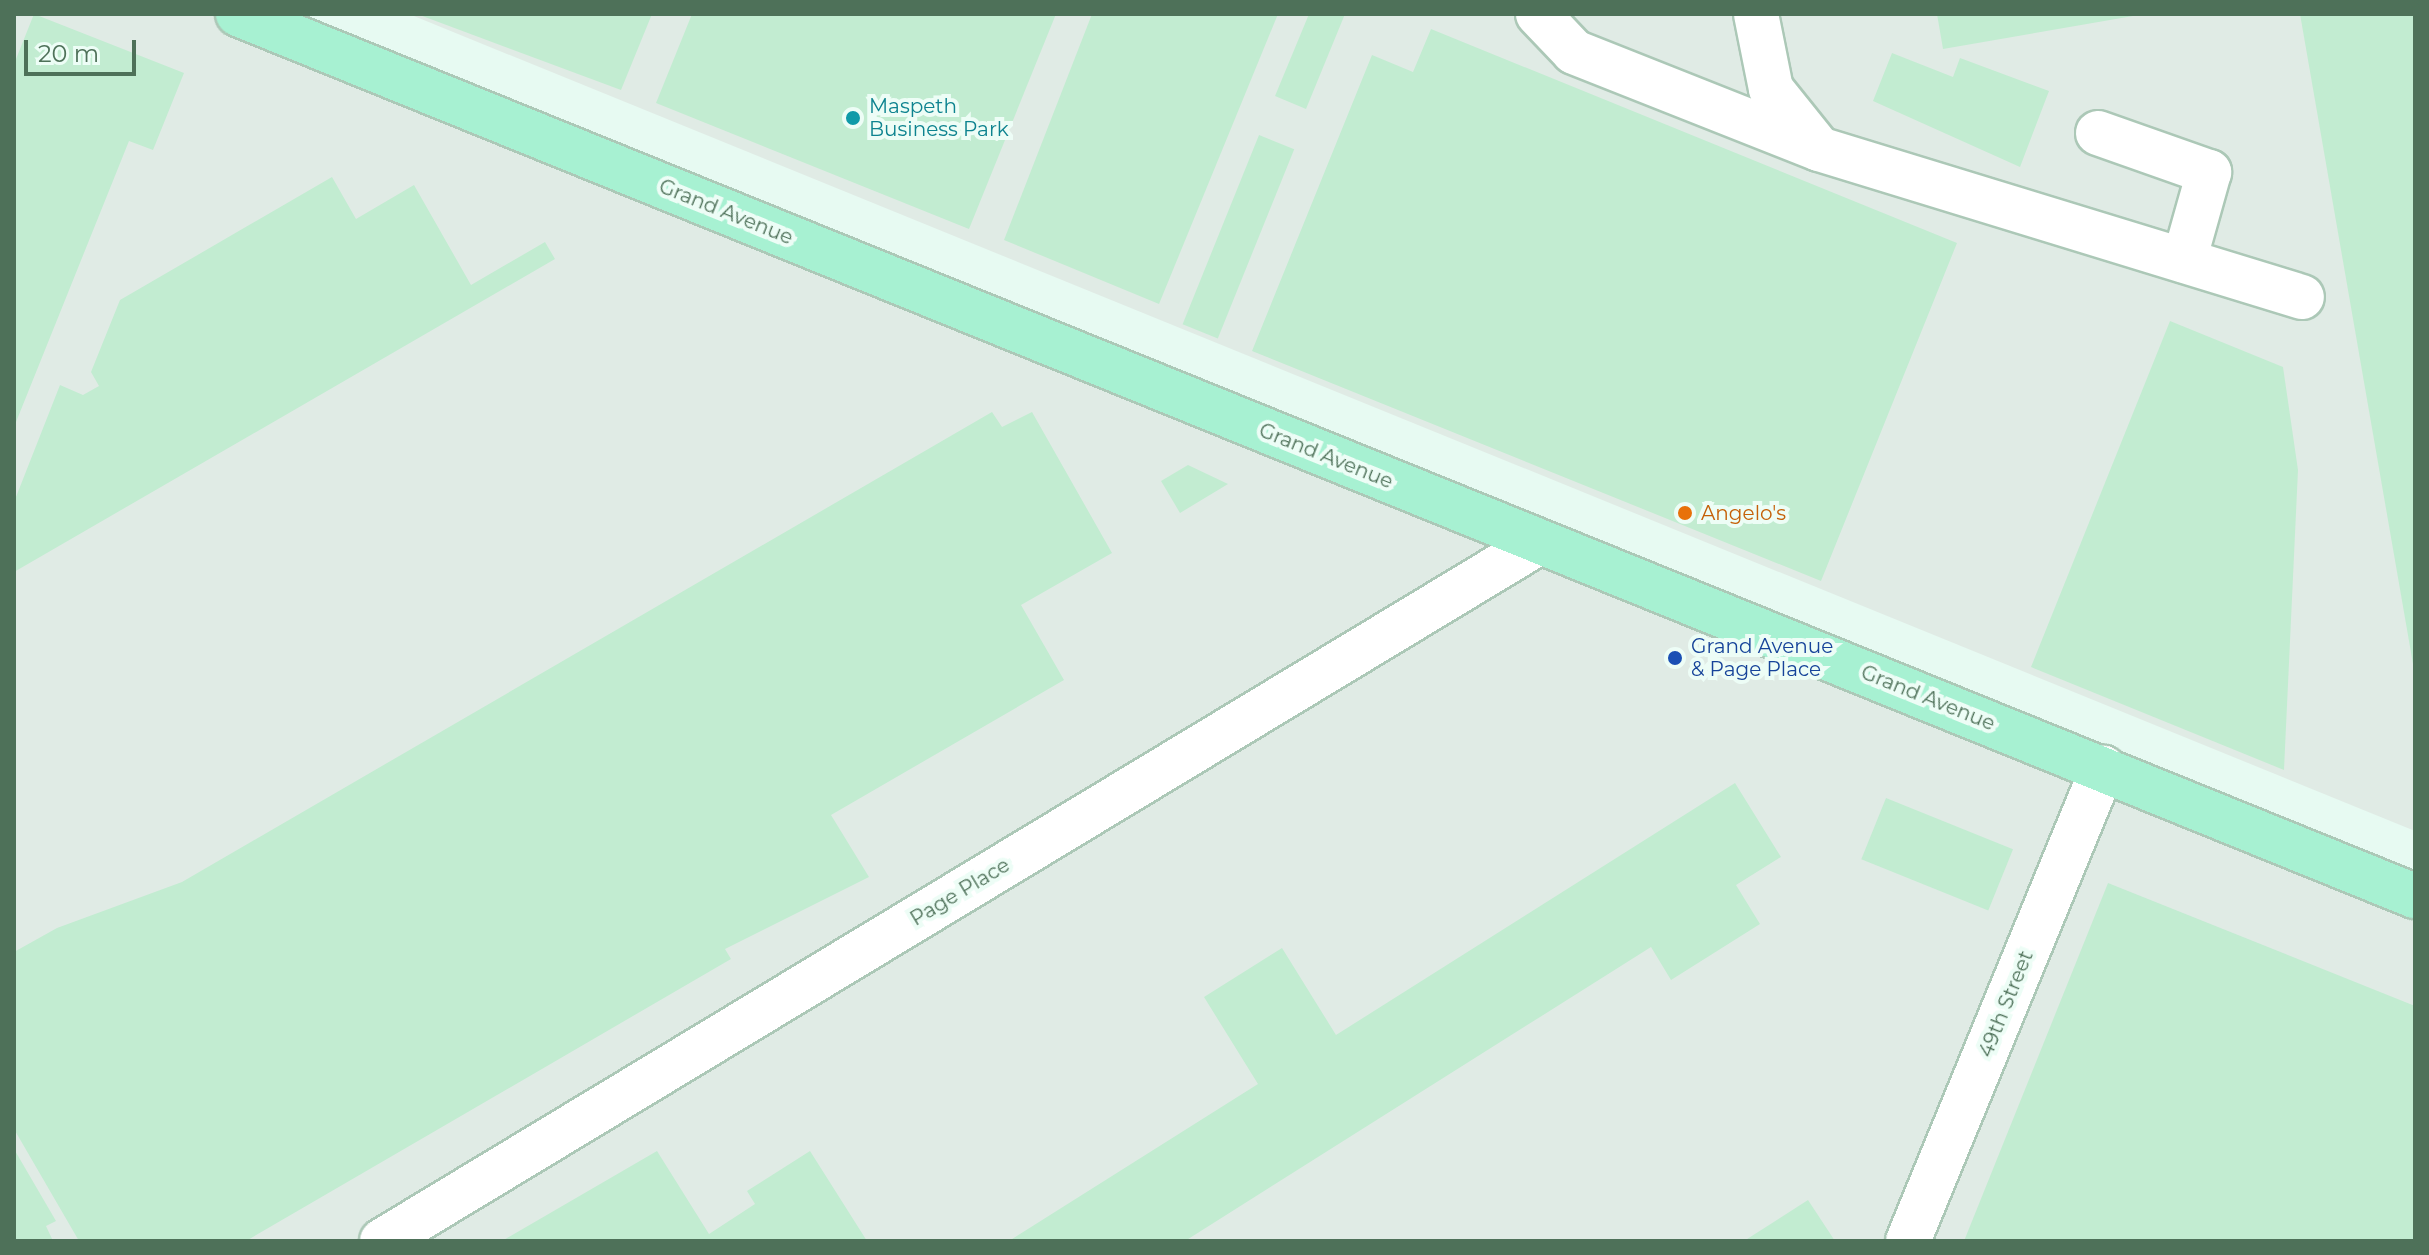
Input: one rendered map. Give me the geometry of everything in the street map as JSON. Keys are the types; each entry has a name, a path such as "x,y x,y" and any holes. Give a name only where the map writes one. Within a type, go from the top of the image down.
{"main road":[{"name":"Grand Avenue","path":"238,14 2415,896"}],"street":[{"path":"1538,14 1574,52 1819,149 2302,297"},
{"path":"1756,14 1771,89 1819,149"},
{"path":"2098,133 2209,172 2184,261"},
{"name":"Page Place","path":"382,1241 1538,543"},
{"name":"49th Street","path":"1908,1241 2103,768"}],"shaded area":[{"path":"14,14 235,14 2415,896 2415,1241 14,1241"},
{"path":"409,14 2415,14 2415,831"}],"building":[{"path":"34,14 184,73 153,150 129,141 14,427 14,64"},
{"path":"417,14 652,14 621,90"},
{"name":"Maspeth Business Park","path":"692,14 1056,14 969,229 656,103"},
{"path":"1092,14 1278,14 1159,304 1004,240"},
{"path":"1309,14 1345,14 1306,109 1275,96"},
{"path":"1937,14 2133,14 2133,16 1943,49"},
{"path":"2300,14 2415,14 2415,664 2413,664"},
{"path":"1431,29 1957,243 1821,581 1252,351 1372,55 1413,72"},
{"path":"1892,53 1953,77 1960,58 2049,91 2020,167 1873,101"},
{"path":"1259,135 1294,149 1218,338 1183,324"},
{"path":"332,177 356,219 414,185 471,285 545,242 555,259 14,572 14,502 60,385 83,395 99,386 91,372 120,300"},
{"path":"2170,321 2283,367 2298,470 2284,770 2031,667"},
{"path":"992,412 1002,427 1032,412 1112,553 1021,605 1064,680 831,815 869,877 725,949 731,959 246,1241 79,1241 14,1129 14,952 57,928 182,882"},
{"path":"1188,465 1228,484 1180,513 1161,481"},
{"path":"1735,783 1781,857 1736,885 1760,924 1671,980 1651,947 1185,1241 1009,1241 1258,1084 1204,997 1282,948 1336,1035"},
{"path":"1886,798 2013,849 1988,911 1861,859"},
{"path":"2108,883 2415,1006 2415,1241 1964,1241"},
{"path":"14,1149 56,1221 46,1226 53,1241 14,1241"},
{"path":"657,1151 709,1234 755,1204 747,1191 810,1151 867,1241 502,1241"},
{"path":"1808,1200 1835,1241 1744,1241"}],"place":[{"name":"Maspeth Business Park","path":"853,118"},
{"name":"Angelo's","path":"1685,513"},
{"name":"Grand Avenue & Page Place","path":"1675,658"}]}
